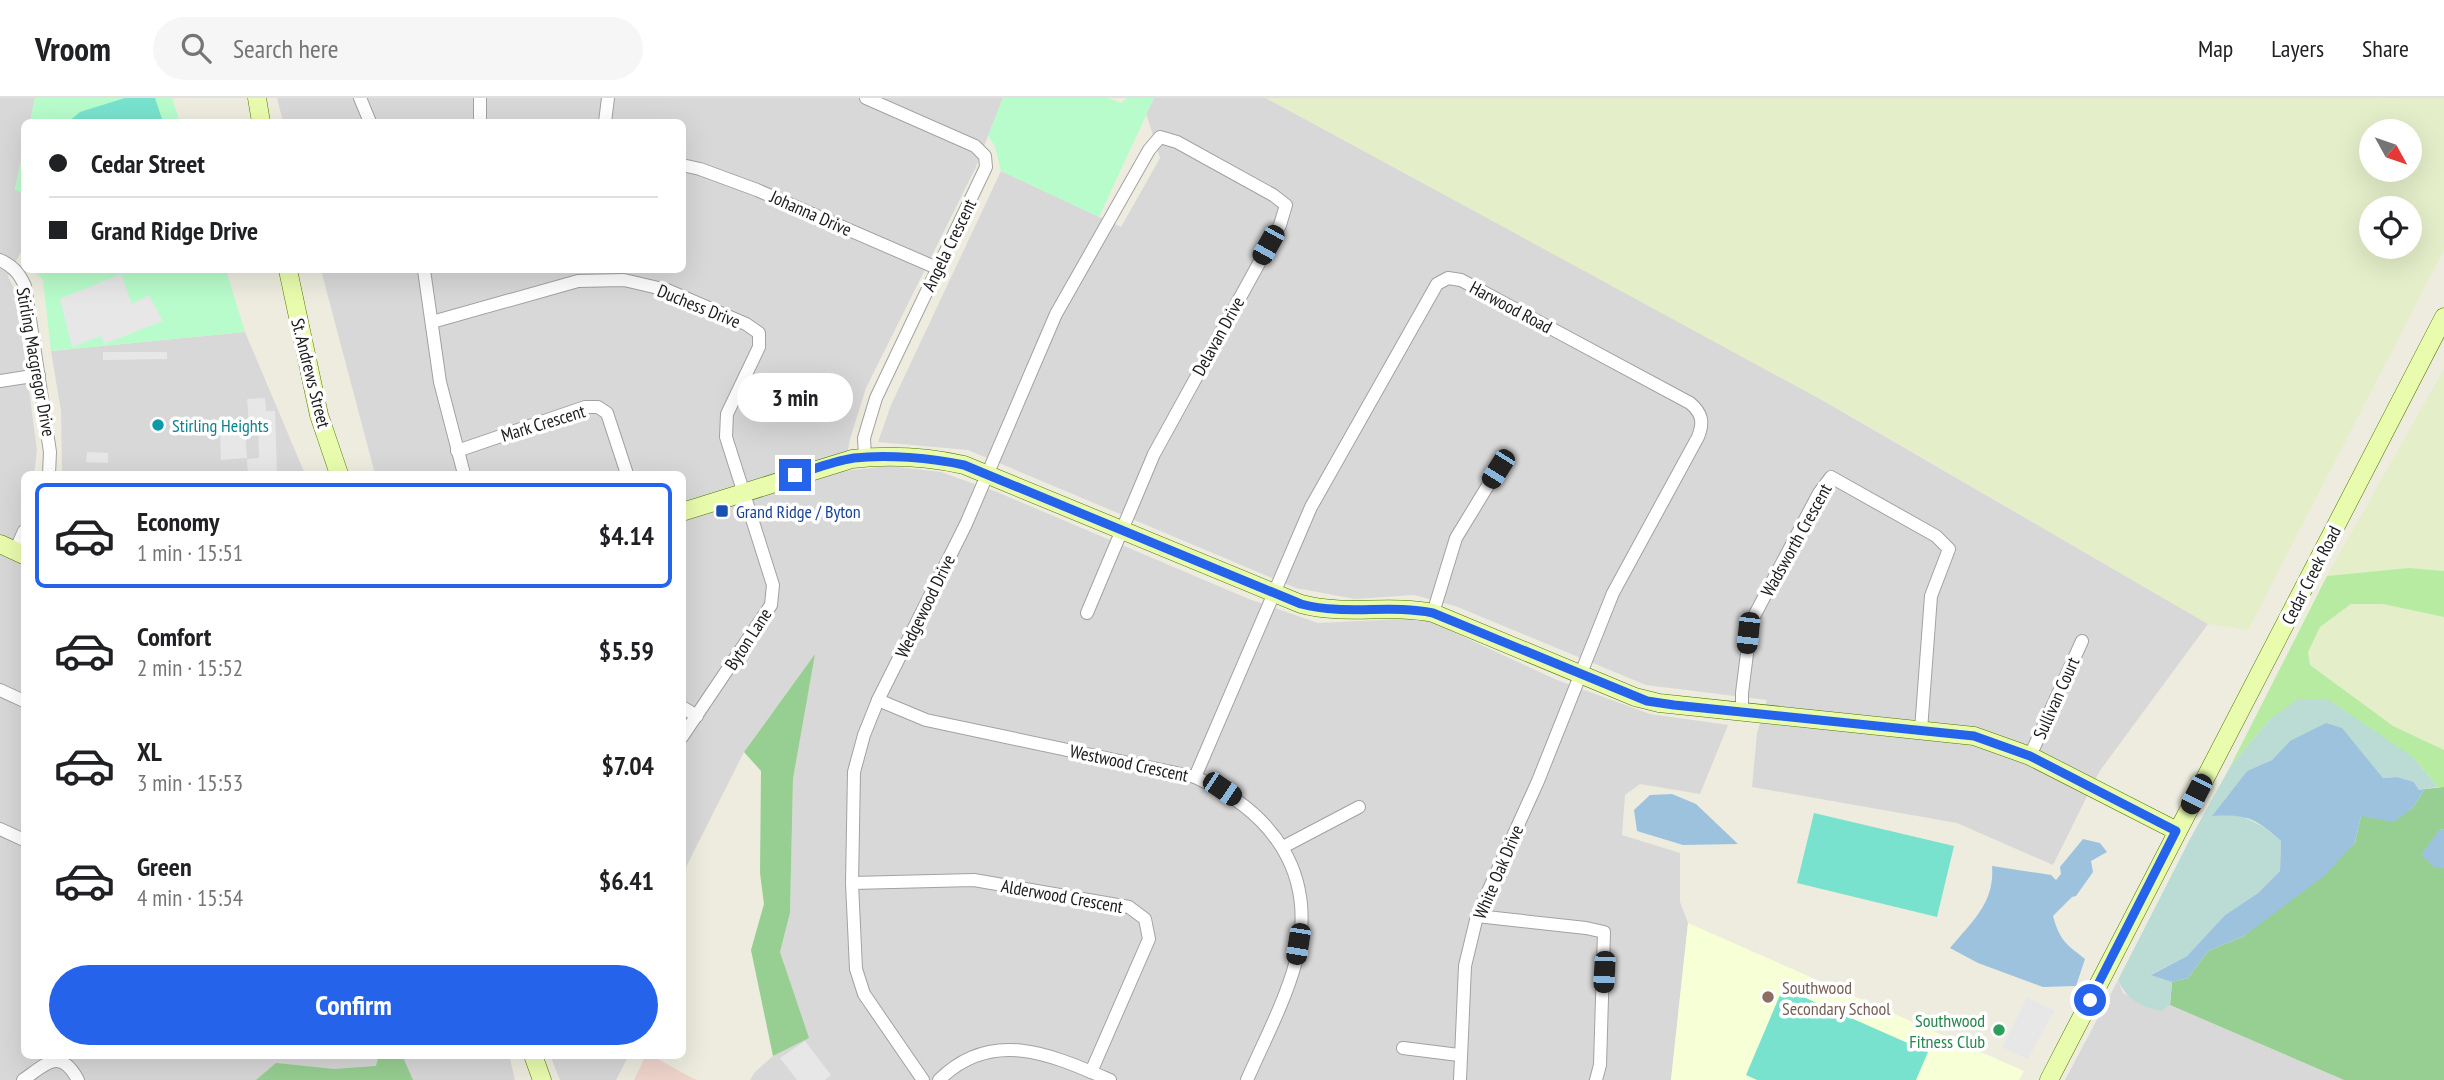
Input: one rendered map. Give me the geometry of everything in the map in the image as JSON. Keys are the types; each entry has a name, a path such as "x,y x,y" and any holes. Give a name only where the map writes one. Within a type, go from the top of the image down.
{"street":[{"path":"257,98 260,119"},
{"path":"360,98 369,119"},
{"path":"480,119 481,98"},
{"path":"605,119 608,98"},
{"name":"Angela Crescent","path":"865,457 864,438 876,398 986,167 985,156 975,146 866,98"},
{"name":"Delavan Drive","path":"1087,614 1154,454 1280,225 1286,205 1273,195 1177,142 1160,137 1149,149"},
{"name":"Wedgewood Drive","path":"923,1080 864,995 856,969 852,883 854,772 864,735 878,700 966,524 1056,314 1149,149"},
{"name":"Johanna Drive","path":"686,166 757,190 937,268"},
{"name":"Stirling Macgregor Drive","path":"0,260 20,275 25,286 50,452 49,471"},
{"name":"St. Andrews Street","path":"289,273 319,415 339,471"},
{"path":"424,273 440,382 463,471"},
{"name":"Harwood Road","path":"1195,777 1311,507 1437,284 1448,278 1461,280 1690,403 1698,409 1702,418 1698,437 1614,593 1581,674"},
{"name":"Duchess Drive","path":"432,322 578,281 624,280 667,290 746,324 759,332 759,346 727,414 726,437 743,492"},
{"name":"Cedar Creek Road","path":"2049,1080 2444,317"},
{"path":"0,381 39,375"},
{"name":"Mark Crescent","path":"457,451 585,407 598,407 607,413 626,471"},
{"path":"686,511 836,462 865,457 951,462 988,474 1301,604 1335,611 1406,609 1433,613 1647,701 1974,736 2030,756 2176,831"},
{"path":"1433,613 1456,538 1498,469"},
{"name":"Wadsworth Crescent","path":"1742,712 1751,622 1819,493 1831,477 1936,536 1949,549 1931,596 1921,730"},
{"name":"Byton Lane","path":"686,731 771,605 774,595 743,492"},
{"name":"Sullivan Court","path":"2030,756 2082,641"},
{"name":"White Oak Drive","path":"1460,1080 1465,966 1477,916 1538,781 1581,674"},
{"path":"0,690 21,700"},
{"name":"Westwood Crescent","path":"878,700 926,720 1195,777 1222,789 1262,820 1283,847 1300,896 1301,928 1296,961 1247,1080"},
{"path":"686,709 697,716"},
{"path":"1283,847 1359,807"},
{"path":"0,829 21,839"},
{"name":"Alderwood Crescent","path":"852,883 974,880 1129,907 1146,919 1149,939 1091,1072"},
{"path":"1477,916 1604,932 1597,1080"},
{"path":"1403,1048 1459,1055"},
{"path":"939,1080 967,1060 992,1051 1014,1049 1054,1056 1110,1080"},
{"path":"534,1059 542,1080"},
{"path":"23,1080 50,1061 63,1061 71,1067 78,1080"}],"shaded area":[{"path":"0,98 35,98 31,119 21,119 21,161 15,189 21,192 21,252 8,277 16,292 37,450 34,471 21,471 21,1059 510,1059 515,1080 0,1080"},
{"path":"125,98 155,98 162,119 72,119 80,112"},
{"path":"277,98 1003,98 975,169 866,388 850,439 844,471 889,466 941,472 997,492 1249,599 1318,623 1423,618 1557,680 1650,714 1728,725 1700,794 1640,784 1625,795 1622,835 1680,853 1680,902 1688,923 1671,1080 750,1080 773,1056 808,1038 780,952 790,913 793,779 814,656 744,752 686,867 686,471 374,471 322,273 686,273 686,119 282,119"},
{"path":"1154,98 1266,98 1760,364 2208,624 2099,772 2053,865 1957,823 1752,787 1757,733 1767,700 1646,685 1455,606 1414,595 1355,599 1296,588 968,450 878,442 891,405 1001,171 1121,227 1160,158 1146,113"},
{"path":"1266,98 2444,98 2444,250 2248,630 2208,624 1851,416"},
{"path":"121,274 132,304 149,295 163,321 104,344 101,336 72,347 60,299"},
{"path":"245,332 304,471 62,471 61,411 51,351"},
{"path":"103,352 167,352 167,359 103,360"},
{"path":"2444,369 2444,571 2409,568 2327,576"},
{"path":"265,398 266,411 275,411 277,471 248,471 247,459 259,458 258,424 249,424 247,399"},
{"path":"245,429 247,458 221,460 220,430"},
{"path":"87,452 108,453 108,463 86,462"},
{"path":"2351,604 2383,604 2444,617 2444,750 2393,726 2310,665 2308,652 2320,627"},
{"path":"2298,699 2329,700 2413,757 2438,787 2419,790 2414,782 2397,777 2383,778 2342,729 2290,741 2272,760 2247,771 2213,815 2240,815 2264,827 2281,841 2280,871 2258,893 2225,915 2187,956 2152,974 2172,982 2170,1005 2162,1011 2141,1005 2130,998 2118,980 2190,839 2230,767 2269,720"},
{"path":"2326,723 2342,728 2383,778 2397,777 2414,782 2419,790 2425,789 2412,809 2393,822 2361,816 2355,843 2324,876 2244,936 2208,951 2188,978 2172,982 2151,975 2187,956 2225,915 2258,893 2280,871 2281,841 2272,833 2250,819 2212,816 2247,771 2272,760 2290,741"},
{"path":"1672,794 1696,804 1738,844 1683,845 1637,831 1634,810 1650,795"},
{"path":"1814,813 1954,846 1937,917 1797,883"},
{"path":"2444,829 2444,868 2435,868 2421,855 2439,830"},
{"path":"2083,839 2100,843 2107,852 2091,861 2093,872 2076,896 2053,916 2064,941 2085,959 2076,986 2043,987 1978,963 1950,948 1986,901 1990,891 1992,866 2051,875 2056,880 2061,874 2060,867"},
{"name":"Southwood Secondary School","path":"1688,923 2024,1071 2019,1080 1671,1080"},
{"path":"2118,980 2123,993 2162,1011 2170,1005 2344,1080 2065,1080"},
{"path":"1783,988 1928,1052 1916,1080 1757,1080 1746,1075"},
{"path":"2027,997 2054,1011 2028,1059 2002,1047"},
{"path":"805,1041 831,1075 825,1080 797,1080 780,1058"},
{"path":"552,1059 627,1059 616,1080 560,1080"},
{"path":"644,1059 657,1059 696,1080 634,1080"}],"green space":[{"path":"35,98 172,98 179,119 31,119"},
{"path":"1003,98 1108,98 1122,103 1126,98 1154,98 1099,217 1001,171 995,146 988,136"},
{"path":"21,161 21,193 15,190"},
{"path":"37,273 227,273 245,332 51,351 43,280"},
{"path":"2409,568 2444,571 2444,617 2383,604 2351,604 2320,627 2308,652 2310,665 2393,726 2444,750 2444,787 2438,787 2413,757 2269,720 2230,767 2327,576"},
{"path":"815,654 793,779 790,913 780,952 809,1038 773,1056 751,950 764,904 760,873 761,771 744,752"},
{"path":"2444,787 2444,829 2439,830 2435,868 2444,868 2444,1080 2344,1080 2170,1005 2172,982 2188,978 2208,951 2244,936 2355,843 2361,816 2412,809 2425,789"},
{"path":"378,1059 404,1059 413,1080 256,1080 276,1063 334,1069 376,1066"}],"place":[{"name":"Stirling Heights","path":"158,425"},
{"name":"Grand Ridge / Byton","path":"722,511"},
{"name":"Southwood Secondary School","path":"1768,997"},
{"name":"Southwood Fitness Club","path":"1999,1030"}],"route":[{"path":"795,475 836,462 865,457 951,462 964,465 1301,604 1335,611 1391,608 1433,613 1647,701 1955,733 2010,747 2176,831 2090,1000"}]}
